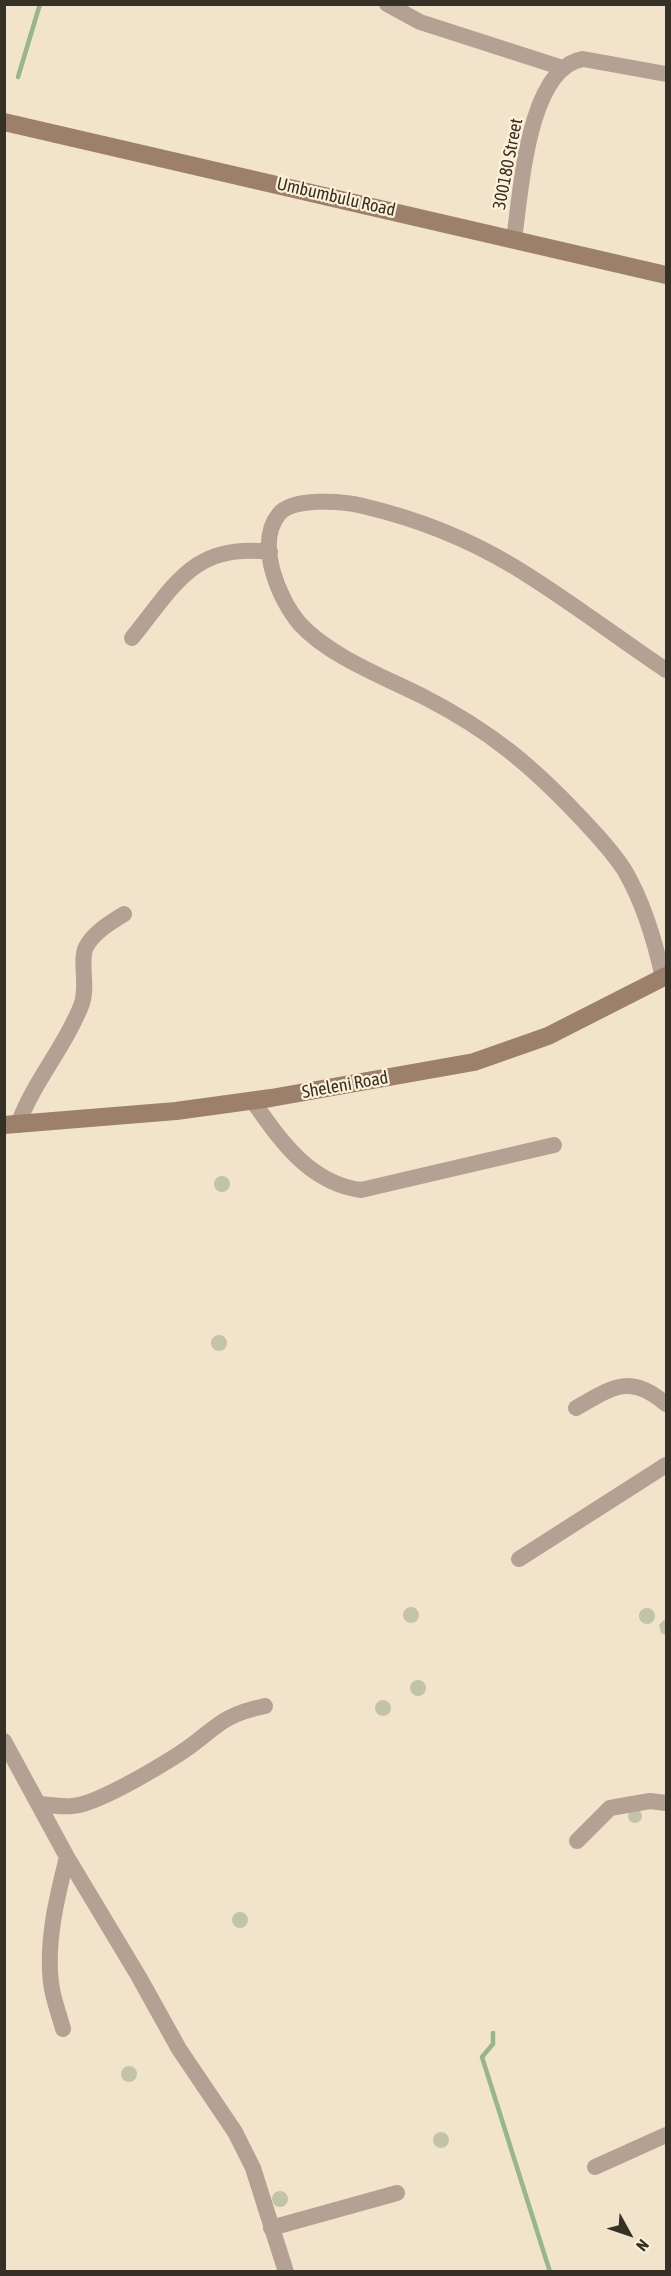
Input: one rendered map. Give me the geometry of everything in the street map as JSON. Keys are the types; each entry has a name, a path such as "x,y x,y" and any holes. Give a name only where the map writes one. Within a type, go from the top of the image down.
{"main road":[{"name":"Umbumbulu Road","path":"4,122 666,275"},
{"name":"Sheleni Road","path":"11,1125 111,1118 252,1100 474,1062 557,1032 665,977"}],"street":[{"path":"387,4 420,22 563,68 575,60 593,60 666,74"},
{"name":"300180 Street","path":"514,239 530,135 544,94 554,76 563,68"},
{"path":"665,977 641,903 624,870 596,834 520,758 486,732 331,649 313,636 288,609 280,591 270,552 272,527 279,514 297,504 345,503 395,514 512,566 666,670"},
{"path":"132,638 168,593 199,562 227,551 246,548 270,552"},
{"path":"11,1125 66,1040 82,1005 86,985 84,951 97,934 124,914"},
{"path":"252,1100 298,1159 327,1182 345,1188 361,1190 554,1146"},
{"path":"576,1408 605,1391 630,1384 647,1389 666,1404"},
{"path":"519,1559 666,1465"},
{"path":"40,1804 73,1806 97,1798 178,1755 217,1723 231,1715 265,1706"},
{"path":"4,1741 67,1857 139,1977 178,2049 235,2132 253,2168 286,2271"},
{"path":"577,1841 604,1812 615,1806 650,1801 666,1803"},
{"path":"63,2029 51,1984 50,1964 57,1898 67,1857"},
{"path":"595,2167 666,2135"},
{"path":"271,2228 397,2193"}],"building":[{"path":"222,1176 228,1178 230,1184 228,1190 222,1192 216,1190 214,1184 216,1178"},
{"path":"219,1335 225,1337 227,1343 225,1349 219,1351 213,1349 211,1343 213,1337"},
{"path":"411,1607 417,1609 419,1615 417,1621 411,1623 405,1621 403,1615 405,1609"},
{"path":"647,1608 653,1610 655,1616 653,1622 647,1624 641,1622 639,1616 641,1610"},
{"path":"666,1618 666,1635 661,1633 659,1625"},
{"path":"418,1680 424,1682 426,1688 424,1694 418,1696 412,1694 410,1688 412,1682"},
{"path":"383,1700 389,1702 391,1708 389,1714 383,1716 377,1714 375,1708 377,1702"},
{"path":"632,1809 638,1809 642,1816 638,1823 632,1823 628,1819 628,1813"},
{"path":"240,1912 246,1914 248,1920 246,1926 240,1928 234,1926 232,1920 234,1914"},
{"path":"129,2066 135,2068 137,2074 135,2080 129,2082 123,2080 121,2074 123,2068"},
{"path":"441,2132 447,2134 449,2140 447,2146 441,2148 435,2146 433,2140 435,2134"},
{"path":"280,2191 286,2193 288,2199 286,2205 280,2207 274,2205 272,2199 274,2193"}],"waterway":[{"path":"18,77 40,4"},
{"path":"493,2033 493,2044 482,2057 550,2272"}]}
